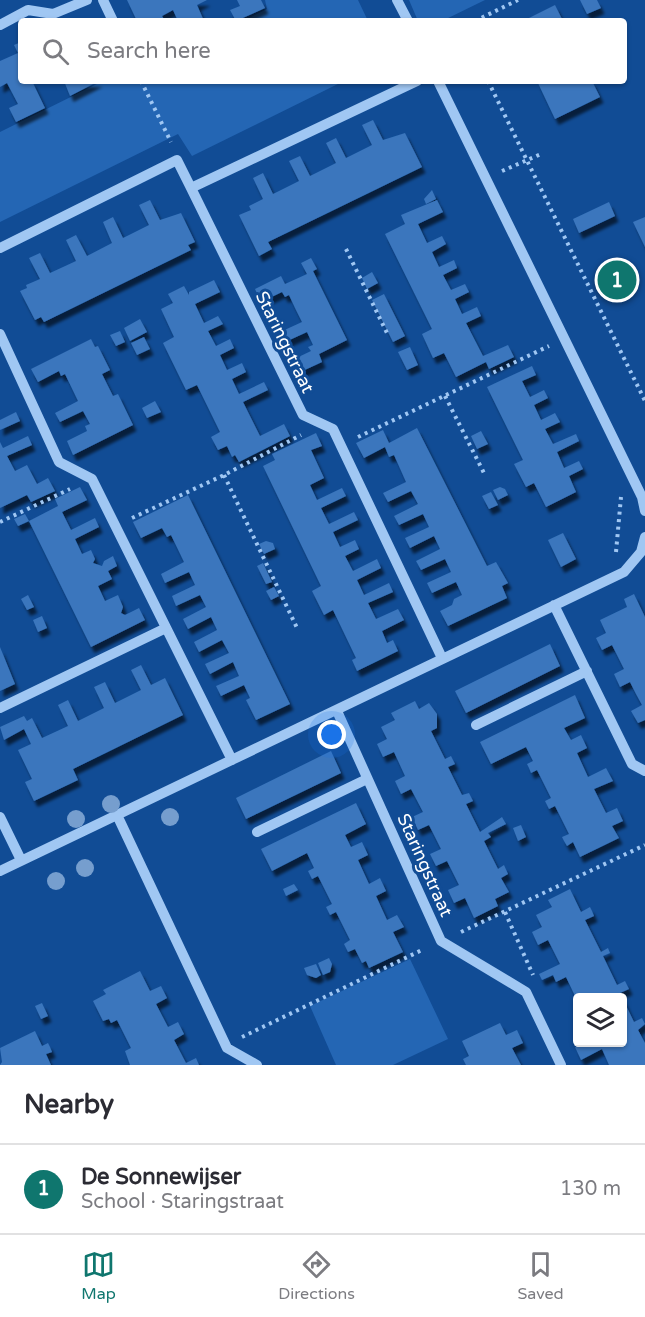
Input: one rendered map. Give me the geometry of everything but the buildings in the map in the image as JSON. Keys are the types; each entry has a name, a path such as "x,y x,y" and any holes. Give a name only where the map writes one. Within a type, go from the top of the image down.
{"street":[{"path":"0,25 28,10 53,14 87,0"},
{"path":"103,0 112,18"},
{"path":"397,0 406,18"},
{"path":"191,188 411,84"},
{"path":"439,84 635,484 645,511"},
{"path":"0,248 177,160"},
{"name":"Staringstraat","path":"177,160 303,415 333,429 442,657"},
{"path":"0,334 59,462 92,478 232,760"},
{"path":"0,870 624,572 641,552 645,537"},
{"path":"554,605 632,764 645,771"},
{"path":"0,708 166,628"},
{"path":"476,725 587,671"},
{"name":"Staringstraat","path":"337,711 441,941 526,992"},
{"path":"257,832 367,779"},
{"path":"117,815 227,1048 257,1065"},
{"path":"0,817 21,860"},
{"path":"526,992 561,1065"}],"path":[{"path":"481,18 518,0"},
{"path":"142,84 177,160"},
{"path":"490,84 645,401"},
{"path":"485,178 541,153"},
{"path":"346,249 387,333"},
{"path":"341,446 564,339"},
{"path":"445,396 485,475"},
{"path":"115,525 224,475 322,424"},
{"path":"224,475 298,630"},
{"path":"0,522 92,478"},
{"path":"624,572 615,550 621,497 635,484"},
{"path":"225,1044 645,845"},
{"path":"505,912 539,987 526,992"}],"shaded area":[{"path":"265,0 358,0 367,18 249,18 267,9"},
{"path":"409,0 485,0 448,18 417,18"},
{"path":"97,84 338,84 192,156 178,134 0,222 0,132"},
{"path":"410,959 448,1039 393,1065 336,1065 310,1006"}],"place":[{"name":"De Sonnewijser","path":"617,280"}]}
